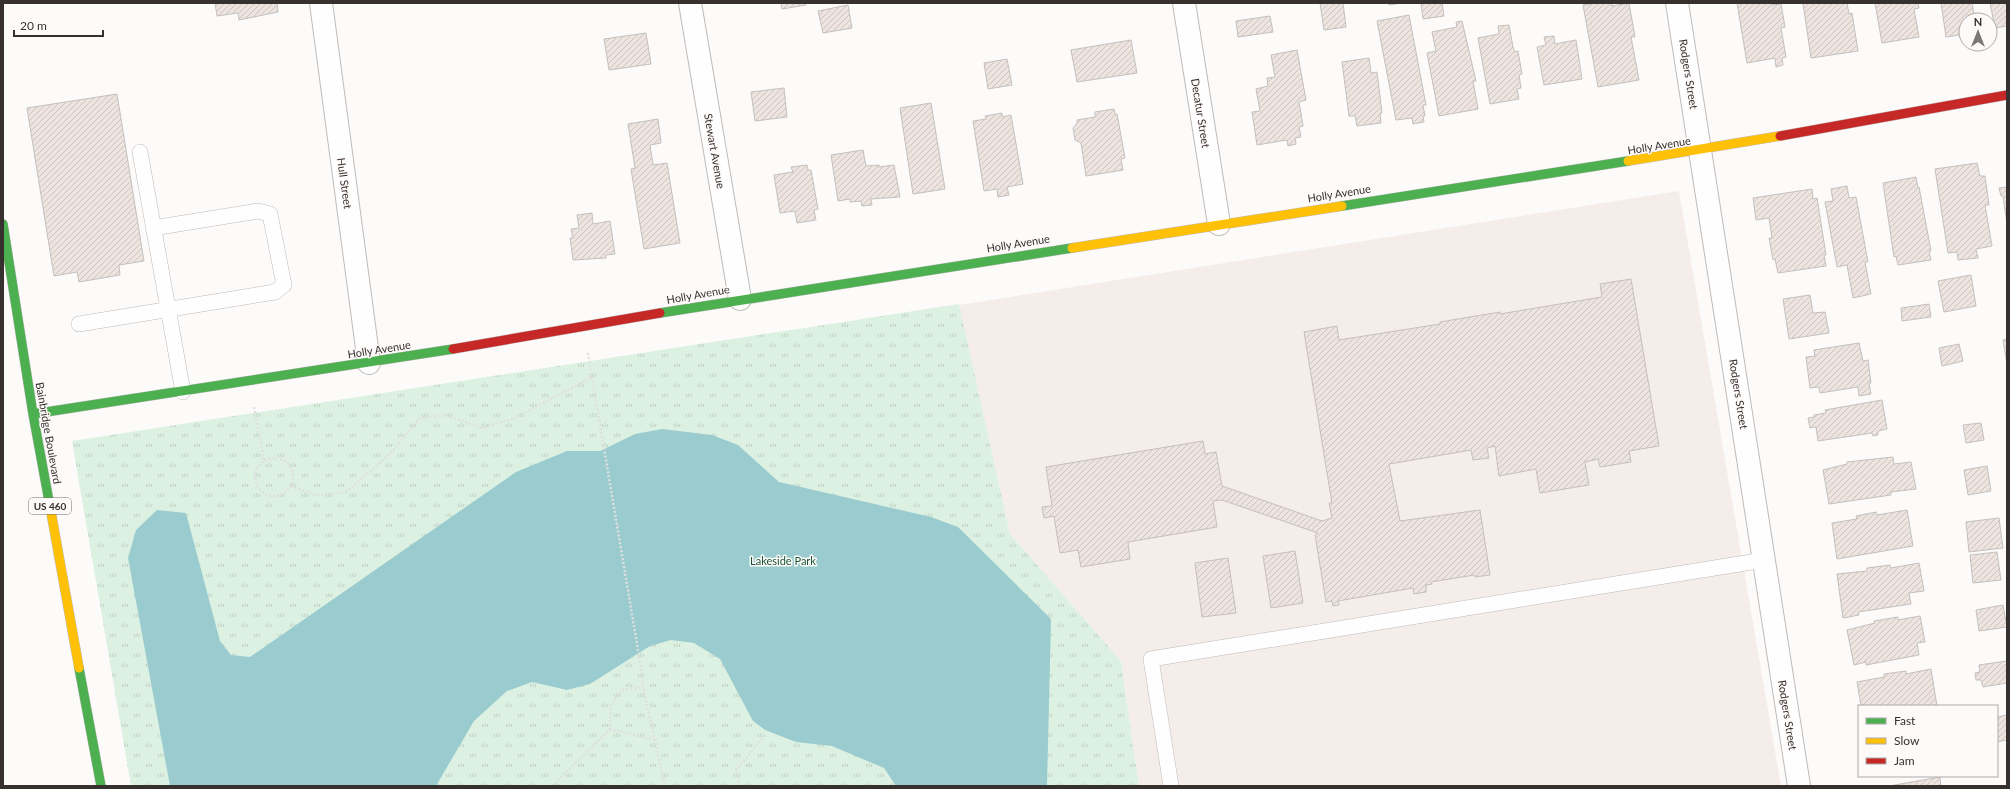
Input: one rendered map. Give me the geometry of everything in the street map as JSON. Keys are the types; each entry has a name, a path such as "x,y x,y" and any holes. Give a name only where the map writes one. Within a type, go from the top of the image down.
{"street":[{"name":"Hull Street","path":"321,3 369,363"},
{"name":"Stewart Avenue","path":"690,3 740,299"},
{"name":"Decatur Street","path":"1184,3 1219,224"},
{"name":"Rodgers Street","path":"1677,3 1702,150 1799,786"},
{"name":"Holly Avenue","path":"33,414 369,363 740,299 1702,150 2007,95"},
{"name":"Bainbridge Boulevard","path":"3,224 33,414 100,786"}],"lane":[{"path":"140,152 183,392"},
{"path":"80,324 275,292 284,285 270,214 258,210 154,228"},
{"path":"1171,786 1151,659 1764,560"}],"path":[{"path":"583,327 642,668 643,687 664,786"},
{"path":"292,486 316,495 346,492 390,454 419,419 444,415 482,428 515,418 592,377"},
{"path":"249,381 264,462"},
{"path":"276,459 287,463 293,474 292,486 282,494 270,496 264,494 257,484 256,472 264,462 276,459"},
{"path":"552,786 610,729 611,705 622,690 643,687"},
{"path":"610,729 655,740"},
{"path":"740,786 736,770 766,734"}],"shaded area":[{"path":"1679,191 1781,786 1139,786 1121,661 1010,534 959,305"}],"green space":[{"name":"Lakeside Park","path":"959,304 1010,534 1121,661 1139,786 131,786 72,441"}],"water":[{"path":"662,429 712,435 738,445 779,482 931,517 958,527 1051,619 1047,786 896,786 884,768 832,746 796,742 765,730 753,721 720,659 694,643 671,640 650,646 590,684 567,690 532,682 507,691 474,721 436,786 170,786 128,558 136,530 157,510 186,513 220,641 231,655 250,657 516,472 567,451 600,451 635,434"}],"building":[{"path":"215,3 277,3 278,12 239,20 238,13 217,16"},
{"path":"781,3 805,3 806,5 782,9"},
{"path":"1320,3 1343,3 1346,27 1324,30"},
{"path":"1389,3 1402,3 1389,5"},
{"path":"1421,3 1442,3 1444,16 1423,19"},
{"path":"1612,3 1612,6 1629,3 1635,37 1631,37 1639,80 1598,87 1583,5"},
{"path":"1737,3 1772,3 1772,5 1781,4 1785,27 1781,28 1786,57 1782,58 1783,65 1776,67 1775,58 1747,63"},
{"path":"1803,3 1847,3 1849,14 1852,13 1858,51 1811,58"},
{"path":"1875,3 1918,3 1919,8 1914,9 1919,37 1882,43"},
{"path":"1941,3 1972,3 1974,12 1958,12 1958,35 1946,37"},
{"path":"1990,3 2007,3 2007,26 1998,28 1998,12 1992,12"},
{"path":"848,5 852,28 823,33 818,11"},
{"path":"1409,15 1426,105 1423,105 1425,116 1423,116 1424,122 1413,124 1412,118 1396,120 1377,21"},
{"path":"1270,16 1273,32 1238,37 1236,21"},
{"path":"1462,21 1476,81 1473,81 1478,109 1439,116 1427,53 1436,51 1432,32 1457,27 1456,22"},
{"path":"1509,25 1513,47 1515,52 1518,51 1522,74 1519,75 1521,88 1517,89 1519,99 1490,104 1478,38 1499,34 1498,26"},
{"path":"646,33 651,64 609,70 604,39"},
{"path":"1554,36 1555,44 1576,40 1582,79 1544,85 1537,47 1546,45 1544,37"},
{"path":"1131,40 1137,73 1077,82 1071,50"},
{"path":"1297,50 1306,100 1299,102 1303,126 1299,127 1301,137 1295,138 1296,144 1288,146 1287,140 1257,145 1252,112 1260,111 1256,89 1268,86 1267,78 1275,77 1271,55"},
{"path":"1369,58 1371,73 1377,72 1382,113 1380,113 1381,123 1357,126 1355,116 1349,116 1342,62"},
{"path":"1007,59 1012,85 988,89 984,63"},
{"path":"784,88 787,117 755,121 751,92"},
{"path":"117,94 144,261 119,265 120,275 79,282 77,272 54,276 27,108"},
{"path":"931,103 945,189 913,194 900,108"},
{"path":"1114,109 1115,114 1117,114 1125,158 1121,159 1123,170 1086,176 1081,143 1075,140 1073,128 1077,123 1077,120 1095,117 1095,112"},
{"path":"1002,113 1002,117 1011,115 1023,184 1007,187 1009,195 998,197 997,189 984,191 973,121 986,119 985,116"},
{"path":"658,119 661,143 650,145 653,165 667,163 680,243 644,249 631,169 635,168 628,124"},
{"path":"863,150 866,166 879,165 879,167 894,165 900,197 871,199 872,205 862,206 861,201 850,202 850,199 838,201 831,155"},
{"path":"1977,163 1980,176 1985,176 1989,205 1985,205 1992,246 1976,249 1978,258 1958,260 1957,252 1948,253 1935,169"},
{"path":"807,165 808,170 811,170 818,209 814,210 816,220 797,223 795,211 780,213 774,175 793,172 791,167"},
{"path":"1916,177 1931,251 1929,251 1931,260 1898,265 1896,256 1894,257 1883,183"},
{"path":"1847,186 1849,198 1856,197 1868,262 1865,262 1871,294 1853,298 1847,265 1837,267 1825,202 1833,201 1831,189"},
{"path":"2007,187 2007,224 2003,196 2001,196 1999,188"},
{"path":"1812,189 1813,199 1817,198 1826,255 1824,255 1826,266 1778,273 1775,259 1773,260 1769,238 1772,238 1769,218 1756,220 1753,198"},
{"path":"592,213 593,224 610,221 615,254 606,255 606,258 573,260 570,238 573,238 571,229 579,228 577,215"},
{"path":"1971,275 1976,306 1944,312 1938,281"},
{"path":"1631,279 1659,446 1629,451 1631,462 1600,467 1598,459 1585,462 1589,485 1540,493 1536,469 1499,476 1495,446 1487,448 1489,458 1473,460 1471,450 1389,464 1400,521 1480,510 1490,575 1475,577 1474,575 1431,582 1432,584 1426,585 1426,592 1414,594 1413,588 1338,601 1339,605 1333,606 1332,601 1326,602 1315,535 1318,533 1222,500 1213,501 1217,527 1128,542 1130,559 1081,567 1078,550 1060,553 1054,516 1044,518 1042,507 1052,506 1046,467 1203,441 1205,454 1216,452 1222,486 1322,521 1332,518 1329,503 1332,503 1304,332 1337,326 1339,340 1440,324 1440,322 1500,312 1500,314 1602,297 1600,284"},
{"path":"1810,295 1813,313 1825,312 1829,333 1789,339 1783,299"},
{"path":"1929,304 1931,317 1902,321 1901,308"},
{"path":"2007,339 2007,364 2003,340"},
{"path":"1859,343 1863,361 1868,360 1871,394 1859,396 1858,387 1820,393 1819,387 1810,388 1806,357 1815,356 1814,350"},
{"path":"1959,344 1963,361 1942,366 1939,348"},
{"path":"1882,400 1887,429 1878,431 1878,435 1873,436 1872,433 1818,441 1816,427 1810,428 1808,418 1814,417 1814,415 1826,413 1825,410"},
{"path":"1981,423 1984,440 1966,443 1963,425"},
{"path":"1893,457 1894,464 1911,462 1916,489 1891,492 1891,495 1829,504 1823,470 1847,464 1847,462"},
{"path":"1987,466 1991,491 1968,495 1964,470"},
{"path":"1907,510 1913,546 1837,559 1832,523 1857,519 1856,516 1876,512 1877,515"},
{"path":"1999,518 2003,548 1969,552 1966,522"},
{"path":"1295,551 1303,603 1271,608 1263,556"},
{"path":"1997,552 2001,580 1973,583 1970,555"},
{"path":"1228,558 1236,613 1202,617 1195,563"},
{"path":"1919,563 1924,591 1909,593 1911,604 1858,612 1859,615 1843,618 1837,574 1867,571 1867,568 1890,565 1891,568"},
{"path":"2003,605 2007,627 1979,631 1976,610"},
{"path":"1920,616 1925,642 1917,643 1919,655 1866,665 1866,662 1854,665 1847,630 1875,623 1874,621 1898,617 1898,620"},
{"path":"2007,661 2007,683 1983,687 1981,680 1976,680 1975,673 1980,672 1979,665"},
{"path":"1931,669 1937,705 1861,705 1857,682 1884,677 1884,674 1906,671 1906,674"},
{"path":"2007,715 2007,740 1998,742 1998,717"},
{"path":"1940,777 1941,786 1889,786"}],"traffic: fast":[{"path":"1342,206 1628,161"},
{"path":"3,224 33,414 51,512"},
{"path":"660,313 1072,248"},
{"path":"33,414 453,349"},
{"path":"79,668 101,786"}],"traffic: slow":[{"path":"1628,161 1780,136"},
{"path":"1072,248 1342,206"},
{"path":"51,512 79,668"}],"traffic: jam":[{"path":"1780,136 2007,95"},
{"path":"453,349 660,313"}]}
